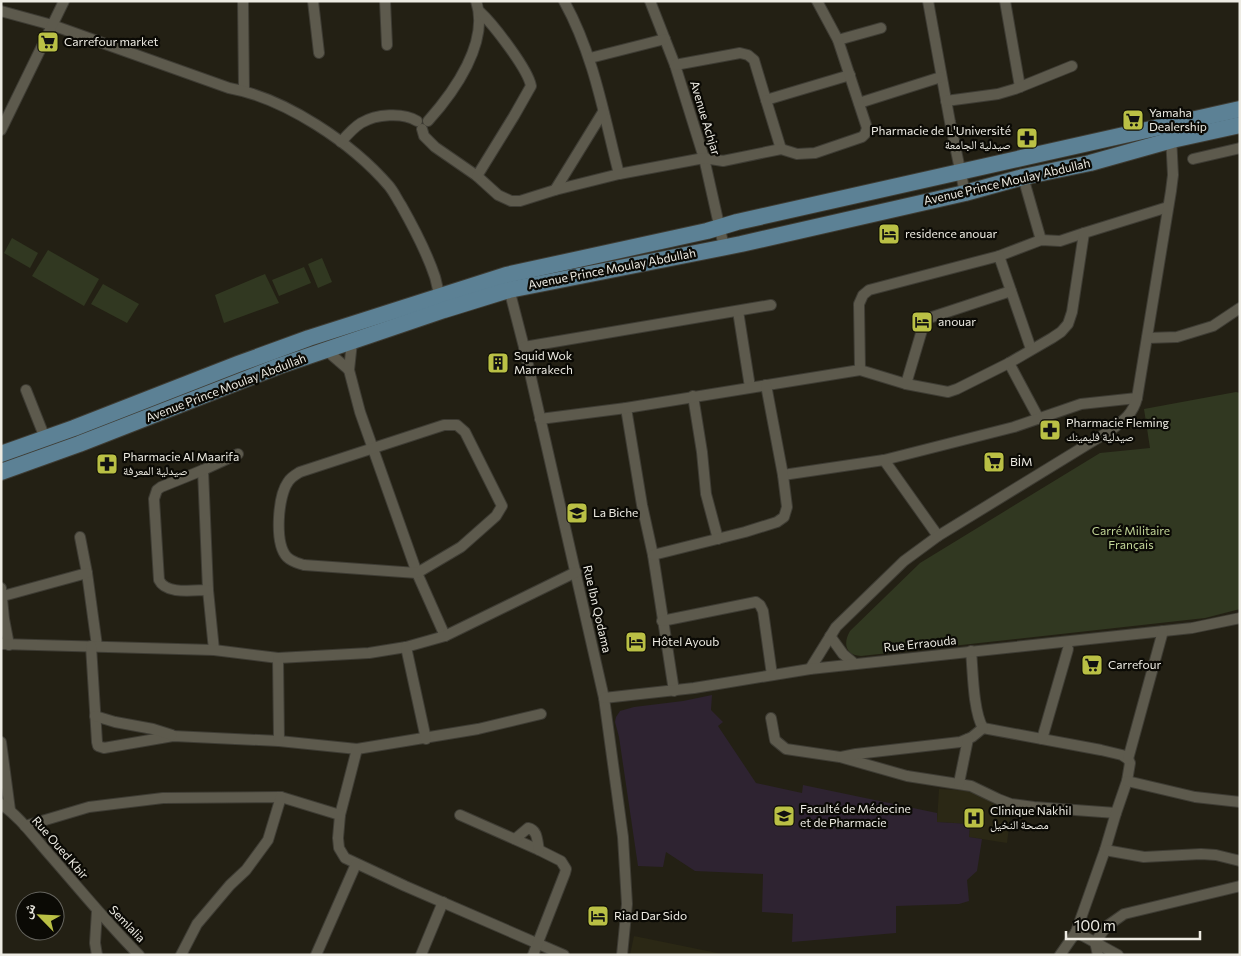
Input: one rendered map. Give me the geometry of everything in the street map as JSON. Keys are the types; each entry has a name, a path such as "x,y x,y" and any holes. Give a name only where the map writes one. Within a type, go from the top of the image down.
{"main road":[{"name":"Avenue Prince Moulay Abdullah","path":"508,282 724,247 965,193 1023,177 1090,164 1240,109"},
{"name":"Avenue Prince Moulay Abdullah","path":"1,454 247,360 360,321 442,303 508,282 719,228 961,172 1171,133 1240,125"},
{"name":"Avenue Prince Moulay Abdullah","path":"1,472 80,444 279,366 352,342 442,303"}],"street":[{"path":"1,130 64,1"},
{"path":"243,1 244,91"},
{"path":"314,1 319,54"},
{"path":"385,1 387,45"},
{"path":"476,1 480,12 498,30 527,75 531,86 477,176"},
{"path":"564,1 590,58 619,174"},
{"name":"Avenue Achjar","path":"650,1 675,64 704,158 724,247"},
{"path":"480,12 476,44 472,55 439,108 423,124 424,136 435,147 477,176 498,195 511,201 520,201 619,174 704,158 733,160 780,149 806,155 862,136 867,128 859,103 838,40 817,1"},
{"path":"928,1 941,77 965,193"},
{"path":"1005,1 1020,86"},
{"path":"1,11 52,25 230,88 244,91 311,121 341,142 390,187 412,224 435,277 442,303"},
{"path":"838,40 881,28"},
{"path":"590,58 665,39"},
{"path":"675,64 744,53 751,57 754,60 780,149"},
{"path":"946,101 998,94 1072,66"},
{"path":"766,100 850,76"},
{"path":"859,103 941,77"},
{"path":"555,190 603,112"},
{"path":"341,142 362,123 370,119 409,116 423,124"},
{"path":"810,669 836,627 904,561 938,536 1111,430 1134,409 1173,175 1171,133"},
{"path":"1193,159 1240,148"},
{"path":"1023,177 1041,240"},
{"path":"860,370 859,304 863,295 869,290 999,256 1041,240 1060,241 1168,207"},
{"path":"540,419 626,408 860,370 906,384 948,392 957,389 1009,363 1062,332 1068,324 1072,312 1084,233"},
{"path":"999,256 1031,349"},
{"name":"Rue Ibn Qodama","path":"508,282 604,698 623,837 627,904 622,955"},
{"path":"906,384 922,330 929,318 1011,292"},
{"path":"524,348 771,305"},
{"path":"1147,338 1177,337 1213,326 1240,308"},
{"path":"738,311 750,387"},
{"path":"352,342 349,370 372,448 417,573 444,636"},
{"path":"326,350 349,370"},
{"path":"1009,363 1039,419"},
{"path":"652,555 745,532 781,520 787,507 766,385"},
{"path":"26,390 45,438"},
{"path":"693,396 702,452 706,494 718,539"},
{"path":"783,475 884,460 1014,427 1081,404 1137,398"},
{"path":"626,408 674,691"},
{"path":"444,424 457,426 465,432 502,506 496,516 461,547 417,573 304,565 293,562 286,556 280,545 278,535 283,492 287,483 300,472 444,424"},
{"path":"208,590 172,590 161,584 159,580 154,499 157,490 161,486 238,454"},
{"path":"884,460 938,536"},
{"path":"203,470 208,590 214,650"},
{"path":"80,537 87,573 94,646 95,716 98,746 104,748 173,736 278,741 357,749 426,739 541,714"},
{"path":"87,573 2,592 5,644 214,650 278,658 368,653 406,647 444,636 576,572"},
{"path":"662,621 756,602 763,611 772,675"},
{"name":"Rue Erraouda","path":"604,698 674,691 810,669 1192,628 1240,618"},
{"path":"1060,955 1076,932 1127,781 1130,763 1128,759 1163,631"},
{"path":"830,636 843,654 855,664"},
{"path":"406,647 426,739"},
{"path":"1042,739 1068,650"},
{"path":"971,651 977,708 983,728"},
{"path":"278,658 278,741"},
{"path":"95,716 153,729 173,736"},
{"path":"771,718 775,740 786,749 840,758 907,776 959,783 971,786 1011,804 1116,813"},
{"path":"840,758 856,754 960,742 968,739 983,728 1101,750 1122,755 1128,759"},
{"path":"959,783 968,739"},
{"path":"1,742 6,807"},
{"path":"357,749 340,816 339,848 345,858 564,955"},
{"path":"1127,781 1195,797 1240,802"},
{"path":"25,826 88,807 163,798 281,797 340,816"},
{"path":"182,955 197,924 230,885 246,870 268,840 281,797"},
{"name":"Rue Oued Kbir","path":"6,807 25,826 97,911"},
{"path":"460,814 539,850 561,862 566,869 533,955"},
{"path":"515,838 528,828 533,830 539,850"},
{"path":"1105,850 1144,857 1216,855 1240,861"},
{"path":"316,955 356,864"},
{"path":"1098,955 1095,942 1107,926 1124,914 1240,886"},
{"path":"421,955 444,902"},
{"path":"97,911 95,943 97,955"},
{"name":"Semlalia","path":"97,911 139,955"},
{"path":"1076,932 1118,955"}],"shaded area":[{"name":"Faculté de Médecine et de Pharmacie","path":"712,695 711,710 723,722 718,726 756,783 802,793 803,785 937,813 937,822 970,824 969,837 982,839 977,871 967,880 969,901 959,904 896,906 896,933 792,942 793,914 762,912 763,874 695,871 666,852 663,867 638,866 619,737 615,722 616,717 620,711 634,707 683,701"},
{"name":"Clinique Nakhil مصحة النخيل","path":"939,789 972,791 1002,809 1011,811 1007,843 969,837 970,824 937,822"},
{"path":"634,936 727,955 630,955"}],"green space":[{"path":"12,238 38,253 30,268 4,253"},
{"path":"48,250 99,279 84,306 32,276"},
{"path":"322,258 332,282 318,288 308,264"},
{"path":"304,267 311,283 279,296 272,280"},
{"path":"265,274 279,303 224,323 215,295"},
{"path":"103,284 139,304 127,323 91,304"},
{"name":"Carré Militaire Français","path":"1236,392 1240,393 1240,609 1205,618 861,656 852,653 847,648 846,644 850,631 920,563 1100,453 1150,448 1144,409"}],"place":[{"name":"Carrefour market","path":"48,42"},
{"name":"Yamaha Dealership","path":"1133,120"},
{"name":"Pharmacie de L'Université صيدلية الجامعة","path":"1027,138"},
{"name":"residence anouar","path":"889,234"},
{"name":"anouar","path":"922,322"},
{"name":"Squid Wok Marrakech","path":"498,363"},
{"name":"Pharmacie Fleming صيدلية فليمينك","path":"1050,430"},
{"name":"BİM","path":"994,462"},
{"name":"Pharmacie Al Maarifa صيدلية المعرفة","path":"107,464"},
{"name":"La Biche","path":"577,513"},
{"name":"Hôtel Ayoub","path":"636,642"},
{"name":"Carrefour","path":"1092,665"},
{"name":"Faculté de Médecine et de Pharmacie","path":"784,816"},
{"name":"Clinique Nakhil مصحة النخيل","path":"974,818"},
{"name":"Riad Dar Sido","path":"598,916"}]}
